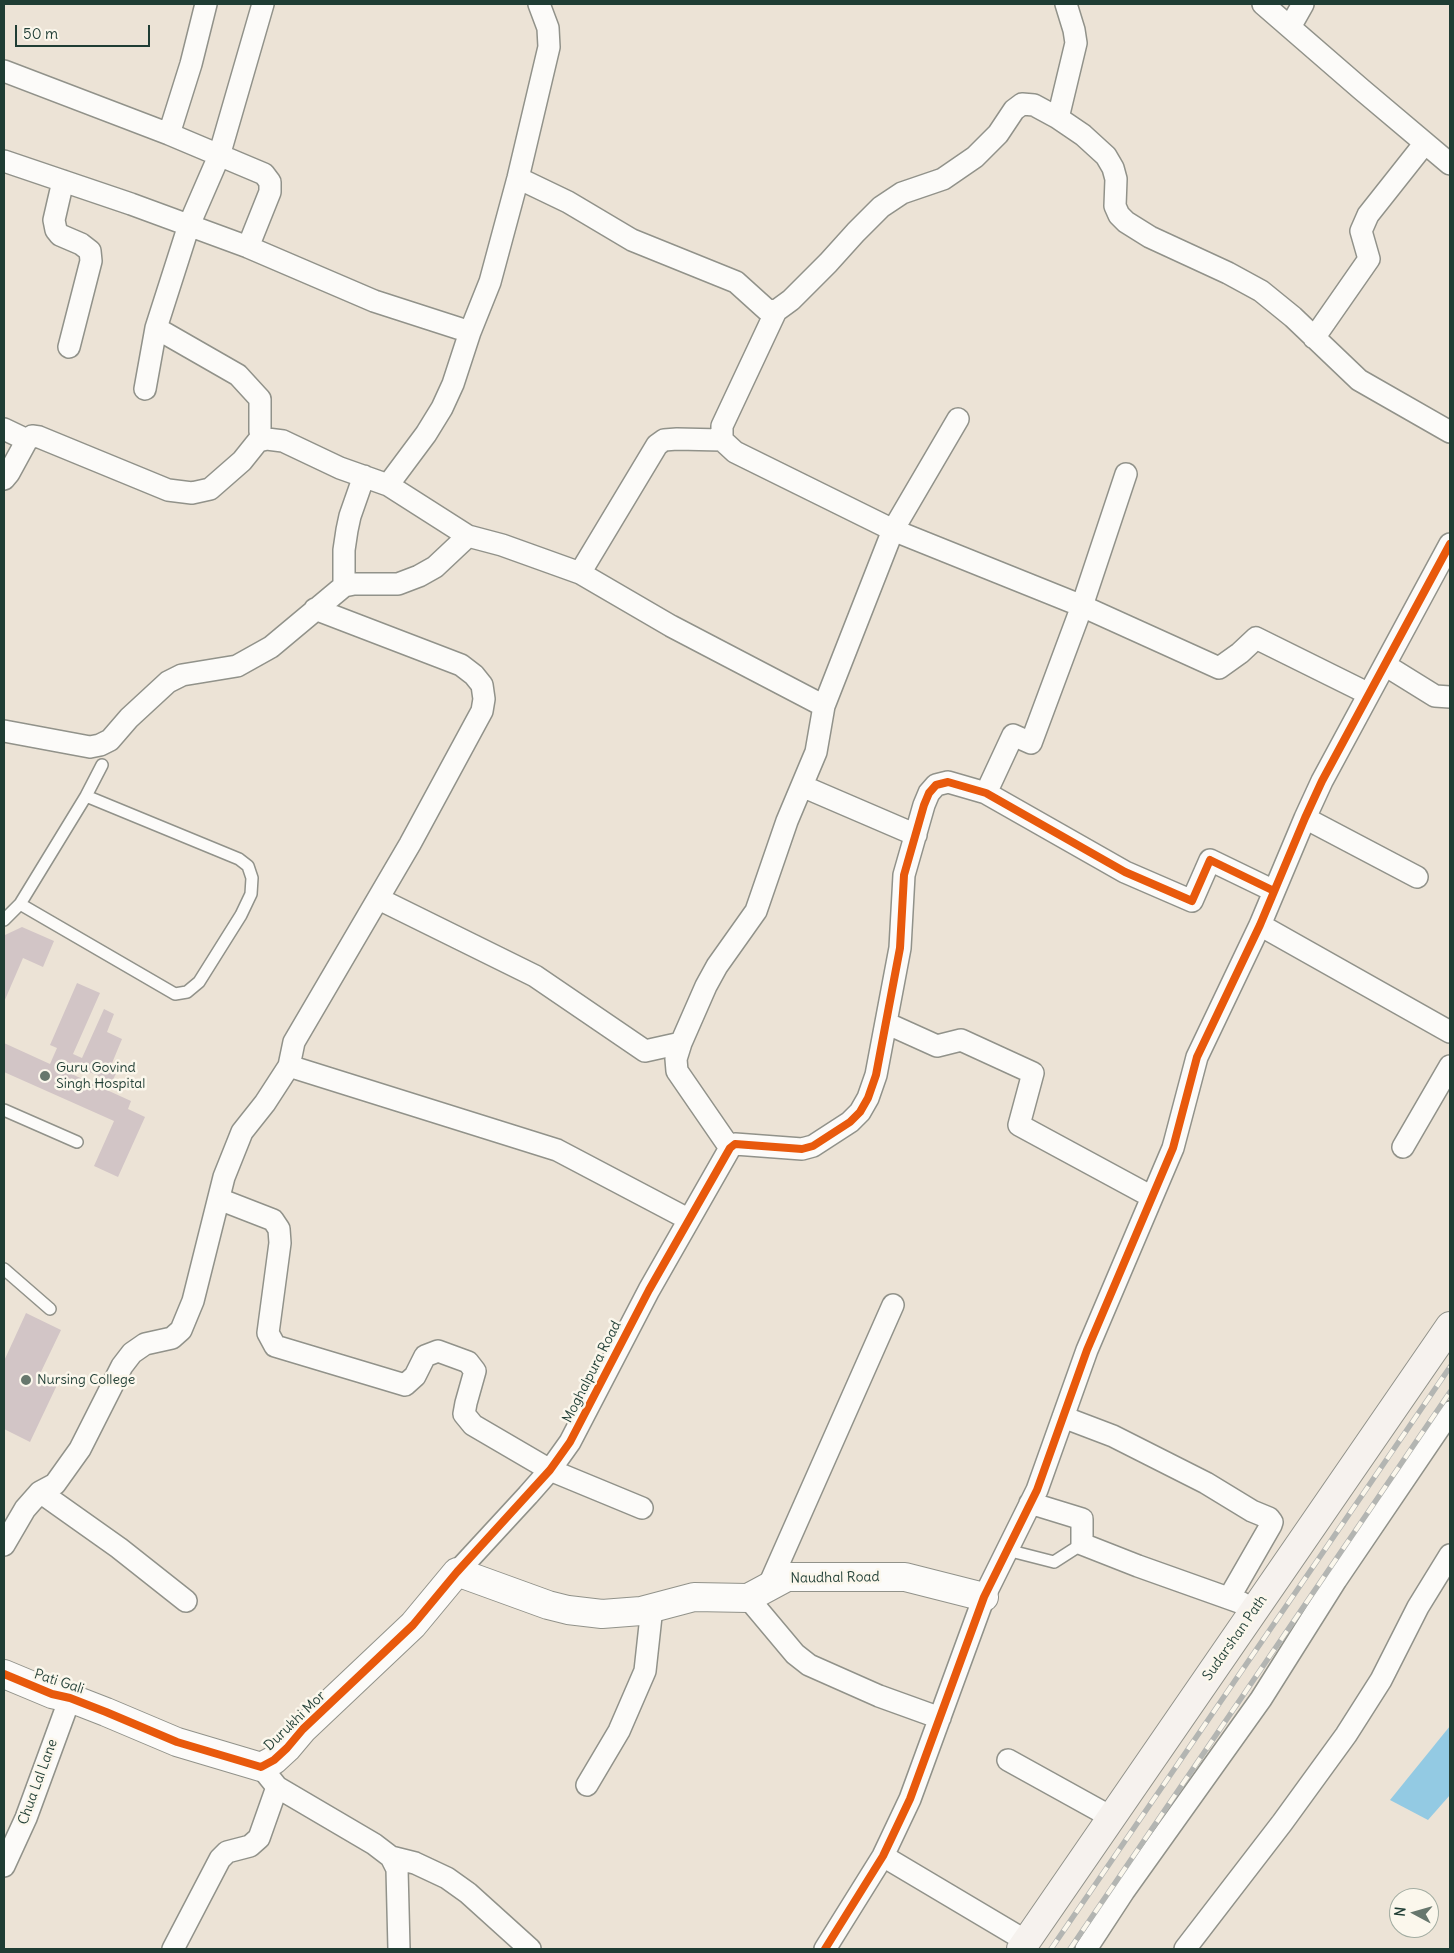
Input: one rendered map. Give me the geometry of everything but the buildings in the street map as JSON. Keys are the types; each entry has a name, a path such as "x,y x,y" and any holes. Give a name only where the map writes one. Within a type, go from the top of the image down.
{"main road":[{"name":"Sudarshan Path","path":"1023,1945 1450,1326"}],"street":[{"path":"169,134 191,64 206,4"},
{"path":"145,389 156,328 190,226 219,156 263,4"},
{"path":"388,485 426,434 442,408 453,384 470,332 490,282 518,178 549,46 548,28 539,4"},
{"path":"1058,118 1076,43 1066,4"},
{"path":"1263,4 1450,164"},
{"path":"1290,27 1303,4"},
{"path":"4,70 169,134 264,174 270,182 270,192 248,247"},
{"path":"722,440 722,426 776,311 791,300 881,207 902,194 943,179 975,157 998,134 1014,110 1022,104 1034,105 1058,118 1083,135 1106,156 1113,168 1116,179 1115,206 1119,215 1126,222 1150,237 1228,273 1261,292 1293,318 1359,380 1450,432"},
{"path":"1314,338 1369,259 1361,231 1368,215 1425,143"},
{"path":"4,161 248,247 374,301 470,332"},
{"path":"518,178 568,202 632,240 736,282 767,310 776,311"},
{"path":"63,181 54,220 56,230 90,251 91,261 69,347"},
{"path":"156,328 238,374 260,399 260,432"},
{"path":"958,419 892,530 824,706 816,752 787,821 756,911 706,986 681,1043 676,1059 677,1071 725,1156 735,1144 802,1149 813,1146 850,1122 860,1112 868,1098 876,1075 900,948 904,875 924,805 929,793 936,785 948,782 986,793 1125,872 1192,901 1210,860 1274,891"},
{"path":"4,429 26,440"},
{"path":"4,479 26,440 32,436 39,436 168,490 192,493 210,489 242,461 258,441 266,439 282,441 340,468 388,485 468,536 502,545 580,573 671,626 824,706"},
{"path":"580,573 657,445 664,440 722,440 735,452 892,530 1082,606 1219,668 1240,654 1256,638 1369,694"},
{"path":"986,793 1013,735 1031,743 1082,606 1126,474"},
{"path":"344,586 344,550 347,530 364,476"},
{"path":"4,731 90,747 100,745 110,740 129,718 168,682 182,675 237,666 271,647 344,586 354,584 398,584 419,576 435,567 468,536"},
{"path":"825,1949 882,1856 910,1799 984,1597 1037,1490 1087,1350 1173,1148 1197,1057 1260,925 1305,818 1450,544"},
{"path":"4,1545 25,1509 40,1492 55,1484 80,1449 122,1366 132,1353 145,1344 172,1338 181,1330 193,1301 224,1177 242,1132 265,1103 289,1066 294,1042 379,899 482,711 484,699 482,685 474,675 461,665 315,609"},
{"path":"1385,665 1435,696 1450,698"},
{"path":"802,786 916,835"},
{"path":"1305,818 1416,877"},
{"path":"379,899 535,976 645,1051 681,1043"},
{"path":"1260,925 1450,1032"},
{"path":"886,1023 937,1046 961,1040 1033,1073 1019,1124 1152,1197"},
{"path":"289,1066 557,1150 688,1219"},
{"path":"1402,1147 1450,1066"},
{"name":"Moghalpura Road","path":"457,1572 550,1470 570,1442 648,1290 725,1156"},
{"path":"219,1199 272,1220 280,1229 280,1243 268,1334 275,1346 405,1385 415,1376 425,1356 438,1351 468,1362 475,1371 464,1414 473,1424 550,1470 642,1508"},
{"path":"892,1305 758,1591 795,1654 809,1665 879,1696 940,1718"},
{"path":"1086,1949 1124,1891 1261,1699 1336,1580 1450,1412"},
{"path":"1063,1417 1113,1436 1206,1483 1272,1522 1229,1598"},
{"path":"40,1492 119,1548 186,1601"},
{"path":"1030,1503 1082,1519 1082,1544 1256,1608"},
{"path":"1185,1949 1282,1823 1346,1735 1381,1680 1418,1607 1450,1554"},
{"path":"1254,1556 1284,1568"},
{"name":"Naudhal Road","path":"457,1572 548,1605 568,1610 602,1614 641,1611 694,1597 758,1591 787,1576 905,1577 984,1597"},
{"name":"Durukhi Mor","path":"106,1712 177,1742 269,1777 274,1760 303,1729 413,1625 457,1572"},
{"path":"586,1786 619,1731 645,1670 652,1607"},
{"name":"Pati Gali","path":"4,1674 52,1694 70,1698 106,1712"},
{"name":"Chua Lal Lane","path":"4,1866 26,1818 70,1698"},
{"path":"1008,1760 1111,1818"},
{"path":"173,1949 220,1859 227,1852 250,1846 259,1838 269,1777 374,1844 391,1857 415,1863 447,1878 468,1893 530,1949"},
{"path":"882,1856 1023,1945"},
{"path":"391,1857 397,1870 399,1949"}],"lane":[{"path":"4,920 20,904 86,796 102,764"},
{"path":"20,904 176,994 187,992 199,982 240,915 251,894 252,878 248,866 239,859 86,796"},
{"path":"4,1110 77,1142"},
{"path":"4,1269 50,1309"},
{"path":"1007,1550 1054,1562 1082,1544"}],"water":[{"path":"1450,1726 1450,1795 1428,1820 1390,1800"}],"railway":[{"path":"1051,1949 1450,1367"},
{"path":"1070,1949 1450,1392"}],"cycle path":[{"path":"825,1949 883,1856 910,1799 984,1597 1037,1490 1087,1350 1173,1148 1197,1057 1260,925 1322,781 1450,544"},
{"path":"4,1674 52,1694 70,1698 106,1712 177,1742 261,1767 274,1760 287,1748 303,1729 413,1625 457,1572 550,1470 570,1442 649,1290 730,1148 735,1144 802,1149 813,1146 850,1122 860,1112 868,1098 876,1075 900,948 904,875 924,805 929,793 936,785 948,782 986,793 1125,872 1192,901 1210,860 1274,891"}],"place":[{"name":"Guru Govind Singh Hospital","path":"45,1076"},
{"name":"Nursing College","path":"26,1380"}]}
